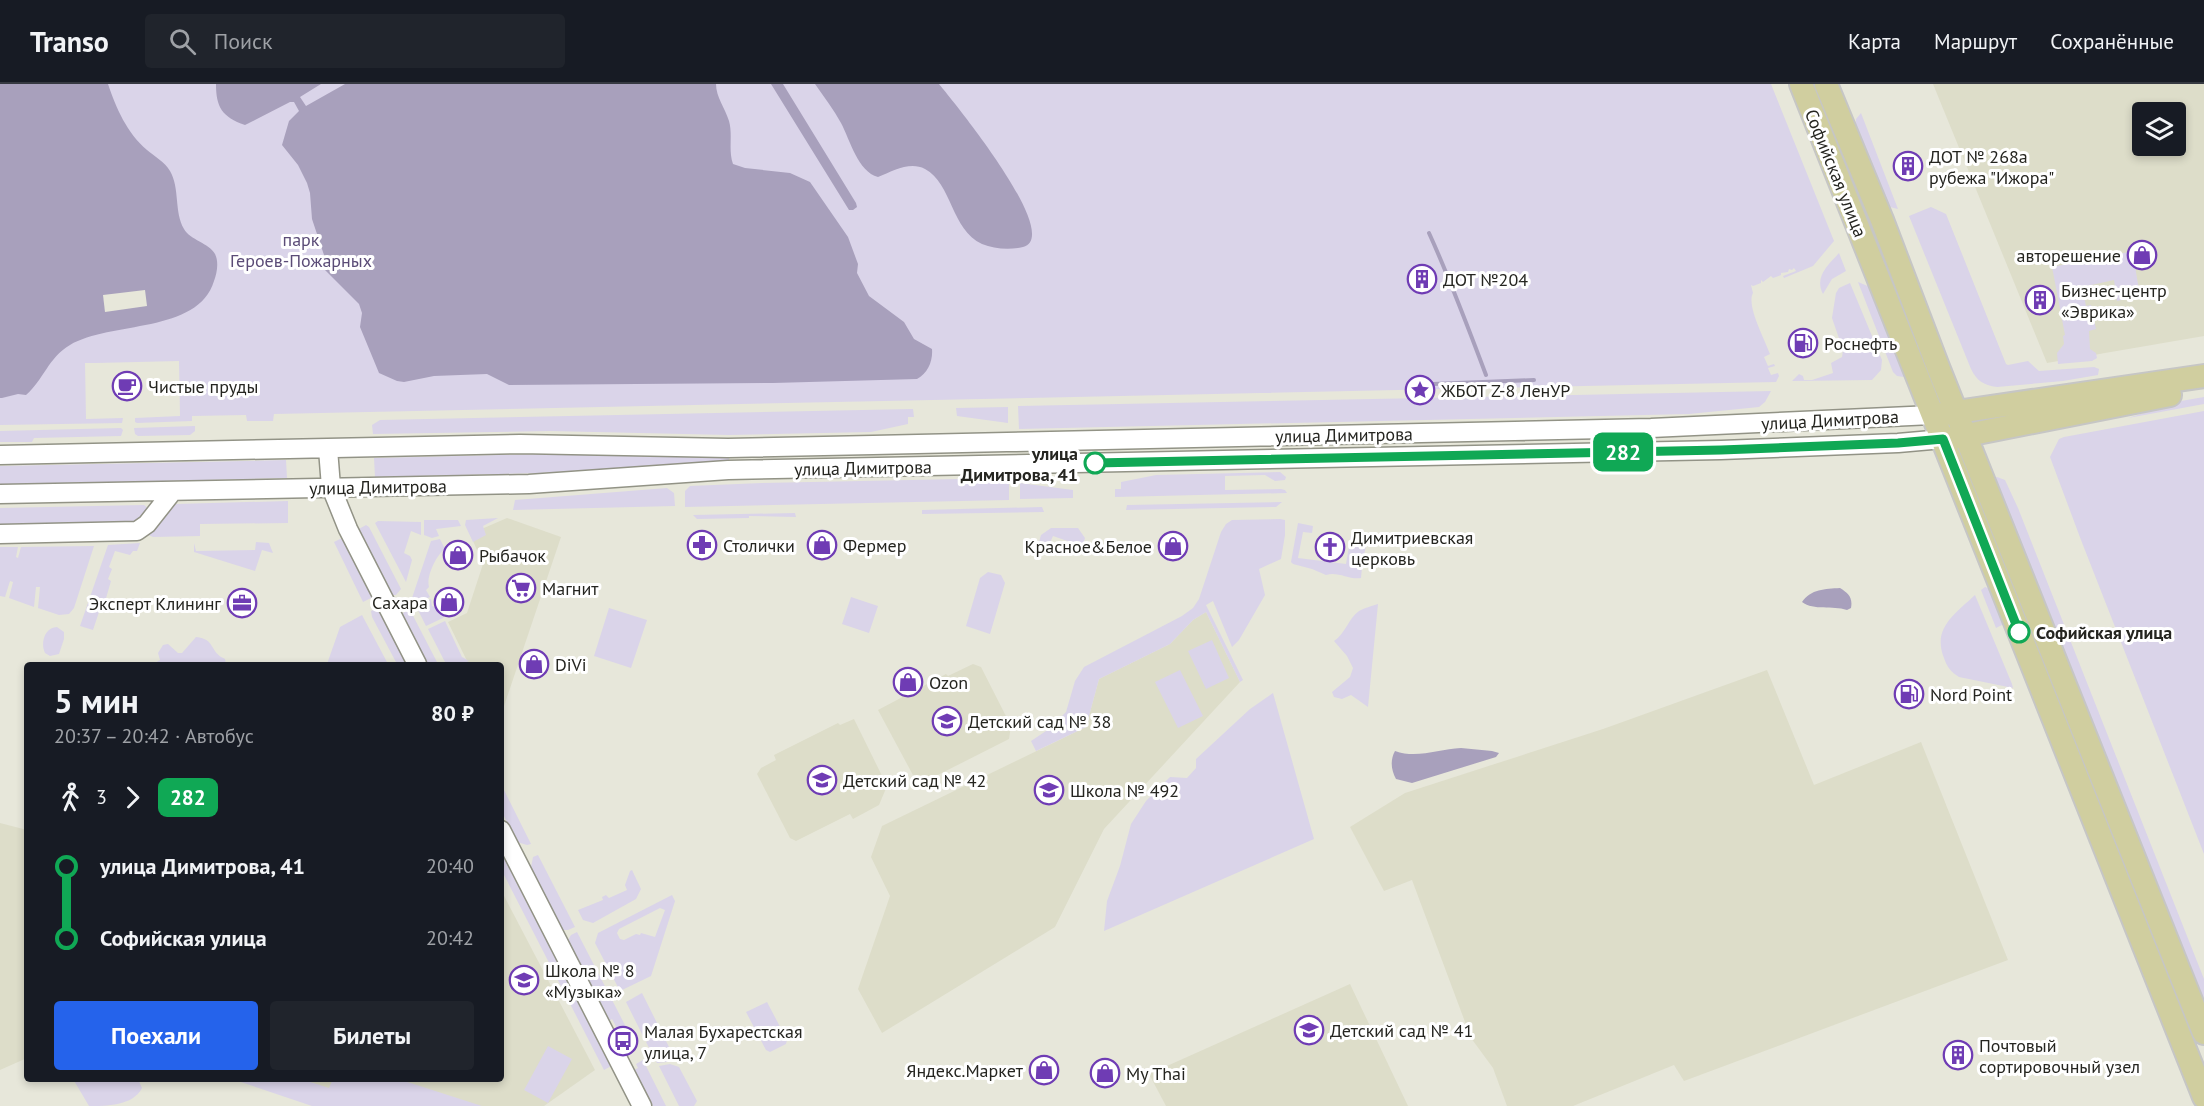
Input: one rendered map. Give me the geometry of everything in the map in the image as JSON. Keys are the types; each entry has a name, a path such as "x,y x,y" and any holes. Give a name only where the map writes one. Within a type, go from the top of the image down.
{"main road":[{"name":"Софийская улица","path":"1801,84 2204,1097"},
{"name":"Софийская улица","path":"1826,84 2204,1034"},
{"path":"1932,415 2204,376"},
{"path":"1943,439 2204,389"}],"street":[{"name":"улица Димитрова","path":"0,455 520,444 728,448 884,445 1651,428 1932,415"},
{"name":"улица Димитрова","path":"0,494 529,483 728,470 1710,450 1898,443 1943,439"},
{"path":"328,449 331,487 348,529 416,662"},
{"path":"0,534 137,531 147,524 173,491"},
{"path":"504,836 642,1106"}],"shaded area":[{"path":"0,84 108,84 128,128 140,143 170,171 184,229 212,250 217,264 214,281 205,298 190,310 172,318 107,332 70,345 56,356 26,395 18,394 2,398 0,398"},
{"path":"216,84 321,84 300,97 306,106 345,84 716,84 719,98 729,121 733,164 745,168 790,173 810,182 848,237 858,264 857,273 869,296 904,322 914,339 932,349 929,366 917,379 773,383 509,385 487,374 434,376 404,382 397,381 379,373 360,327 362,313 359,304 321,266 324,255 312,219 307,183 298,165 282,145 289,121 299,111 294,102 245,125 226,115 222,110 217,99"},
{"path":"771,84 783,84 856,203 857,207 853,210 849,210"},
{"path":"815,84 939,84 1002,168 1029,219 1032,238 1023,247 1018,248 997,248 982,244 964,228 941,185 925,169 907,166 878,177 871,174 855,154 838,118"},
{"path":"1933,84 2204,84 2204,336 2047,363"},
{"path":"507,518 561,537 504,706 504,662 465,662 467,661 448,622 467,613 483,564 470,534"},
{"path":"1840,588 1851,598 1851,608 1847,610 1812,606 1802,602 1814,592"},
{"name":"Школа № 492","path":"1206,612 1240,682 1104,829 1055,927 882,1033 858,989 890,896 871,857 882,826 1086,727 1099,679 1170,644 1193,620"},
{"name":"Детский сад № 38","path":"973,664 981,667 1011,726 1009,739 924,782 914,777 878,710 946,674 948,676"},
{"path":"1767,670 1814,785 1921,742 2008,960 1684,1081 1674,1065 1573,1106 1507,1106 1493,1068 1471,1038 1412,880 1384,891 1350,827 1405,793 1603,729"},
{"name":"Детский сад № 42","path":"854,719 887,786 879,805 853,819 850,814 796,841 790,838 757,774 761,768 776,760 774,755 838,723 840,725"},
{"path":"1461,748 1499,753 1496,757 1412,783 1396,779 1394,776 1392,761 1395,751 1420,754"},
{"path":"0,823 24,829 24,1059 0,1070"},
{"name":"Школа № 8 «Музыка»","path":"504,896 595,1070 544,1106 340,1106 277,1082 504,1082"},
{"name":"Детский сад № 41","path":"1350,984 1408,1106 1166,1106 1149,1074"}],"green space":[{"name":"парк Героев-Пожарных","path":"0,84 1771,84 1834,241 1813,266 1784,278 1783,276 1796,271 1794,268 1789,269 1781,275 1773,278 1771,276 1763,282 1761,280 1761,283 1751,285 1754,314 1770,354 1764,357 1768,366 1774,364 1775,366 1768,368 1771,375 1778,373 1776,382 274,414 273,421 247,421 246,415 192,416 192,421 137,423 135,418 180,416 179,361 85,363 86,419 123,418 122,423 0,425"},
{"path":"1861,113 1898,209 1886,206 1855,128 1856,119"},
{"path":"1931,207 1946,214 2006,364 2028,361 2039,371 2094,367 2099,369 2098,375 2063,381 1997,387 1984,384 1976,377 1909,216"},
{"path":"2129,252 2133,254 2139,290 2136,297 2117,301 2114,280 2082,287 2086,306 2091,305 2096,329 2089,331 2090,349 2096,353 2097,358 2092,361 2058,364 2057,353 2064,344 2063,336 2065,335 2052,267"},
{"path":"1839,253 1846,271 1832,279 1823,294 1821,277"},
{"path":"1858,282 1870,287 1904,377 1897,376 1893,372"},
{"path":"1850,283 1882,360 1881,370 1872,380 1792,381 1799,374 1804,380 1812,380 1833,373 1831,363 1842,357 1843,350 1832,318 1836,293 1839,288"},
{"path":"1771,391 1759,407 1689,414 1019,429 1018,406"},
{"path":"2204,397 2204,404 2128,418 2181,401"},
{"path":"1008,407 1008,423 957,416 956,408"},
{"path":"913,409 914,417 908,417 908,424 871,432 729,435 550,431 373,434 372,425 380,420"},
{"path":"2204,411 2204,854 2050,457 2059,439 2064,437"},
{"path":"195,426 195,431 190,435 138,436 134,428"},
{"path":"121,428 123,430 121,436 34,438 32,442 0,442 0,431"},
{"path":"548,454 729,458 729,461 539,473 375,477 374,458"},
{"path":"286,460 287,478 0,485 0,466"},
{"path":"1280,472 1286,477 1285,480 1275,481 1265,475 1225,476 1225,490 1281,489 1287,493 1115,497 1115,489 1121,489 1121,482 1156,475"},
{"path":"1009,478 1009,500 685,507 685,491 690,486"},
{"path":"1994,478 2005,480 2018,508 2204,979 2204,1006"},
{"path":"1020,483 1073,490 1073,498 1020,499"},
{"path":"667,488 674,493 675,506 513,510 515,500"},
{"path":"288,501 288,523 200,524 200,536 153,537 144,533 176,504"},
{"path":"1282,502 1276,507 1126,510 1127,505"},
{"path":"144,505 150,510 136,523 0,528 0,508"},
{"path":"1042,507 1044,512 922,514 922,510"},
{"path":"795,513 796,517 749,516 749,518 697,519 693,515"},
{"path":"498,518 483,526 486,535 473,542 465,525 466,520"},
{"path":"424,520 458,520 461,526 436,529 439,536 432,538 424,535"},
{"path":"1232,520 1285,520 1281,559 1259,569 1265,595 1239,640 1232,647 1213,601 1206,605 1243,680 1240,682 1206,612 1193,620 1170,644 1099,679 1086,727 1036,751 1031,741 1049,729 1066,712 1075,681 1084,667 1193,608 1199,599 1221,532 1226,524"},
{"path":"378,521 421,522 421,535 411,531 404,553 412,560 406,582 375,523"},
{"path":"1298,523 1313,526 1312,533 1303,532 1298,558 1346,564 1351,534 1360,533 1368,537 1364,555 1351,554 1350,565 1362,567 1361,578 1326,575 1293,564 1291,562"},
{"path":"366,525 401,589 396,595 391,595 357,530"},
{"path":"1051,528 1078,528 1085,538 1081,552 1078,552 1079,545 1053,536 1049,545 1039,542 1041,535"},
{"path":"342,538 373,597 363,602 334,542"},
{"path":"440,539 445,549 438,556 430,572 429,587 426,590 430,597 415,604 412,598 431,541"},
{"path":"256,542 269,543 273,553 262,550 255,571 194,552 194,543 196,551 255,550"},
{"path":"140,543 137,551 133,551 130,555 115,551 109,567 112,569 108,579 111,581 102,612 99,612 93,630 80,626 108,545"},
{"path":"94,546 74,608 69,614 59,615 38,608 40,587 36,587 34,607 9,598 13,582 10,581 5,597 0,596 0,547 18,547 16,557 18,558 21,547"},
{"path":"988,572 1001,575 1005,583 990,634 966,626 980,578"},
{"path":"1985,587 1990,589 2004,624 1996,628 1981,590"},
{"path":"1975,595 2013,688 1959,677 1945,661 1941,647 1943,630 1953,615"},
{"path":"851,597 878,606 869,633 842,624"},
{"path":"431,599 432,606 439,608 444,616 426,626 416,606"},
{"path":"1378,604 1368,707 1351,695 1342,699 1334,697 1332,692 1350,677 1353,668 1347,656 1334,641 1359,611"},
{"path":"378,608 406,662 396,662 371,611"},
{"path":"409,608 437,662 425,662 401,615"},
{"path":"609,608 647,620 631,668 594,656"},
{"path":"362,615 387,662 328,662 340,627"},
{"path":"445,621 462,657 469,661 445,662 428,629"},
{"path":"57,627 64,632 64,639 59,654 50,656 45,653 43,640 49,630"},
{"path":"196,637 202,638 210,643 226,662 156,662 160,660 158,653 163,645 168,644 178,653 182,653"},
{"path":"1212,640 1229,678 1206,689 1188,651"},
{"path":"1180,670 1203,716 1178,728 1155,682"},
{"path":"1273,693 1314,839 1104,931 1107,901 1120,866 1131,824 1146,801 1170,777 1187,778 1196,768 1196,759 1250,709"},
{"path":"504,790 531,844 517,842 504,816"},
{"path":"504,853 613,1065 604,1070 504,875"},
{"path":"538,855 575,927 562,930 531,867 533,857"},
{"path":"632,870 641,889 636,899 593,923 583,920 578,910 603,900 602,897 606,895 609,898 627,890 625,885"},
{"path":"672,895 675,901 651,976 620,991 595,943 598,933","holes":["660,908 665,910 655,937 641,933 624,940 620,939 617,933 619,929"]},
{"path":"577,932 627,1029 619,1032 612,1019 609,1021 568,940"},
{"path":"642,993 676,1061 657,1063 646,1042 649,1040 647,1035 643,1036 626,1002"},
{"path":"767,1002 787,1040 786,1044 770,1052 766,1050 746,1012"},
{"path":"548,1046 572,1059 548,1103 524,1090"},
{"path":"643,1060 666,1106 653,1106 634,1070 638,1068 636,1064"},
{"path":"670,1064 679,1067 697,1101 694,1106 679,1106 659,1066"},
{"path":"75,1082 139,1082 142,1088 138,1094 126,1102 89,1106"},
{"path":"241,1082 310,1082 329,1088 332,1082 407,1082 482,1106 312,1106"}],"pier":[{"path":"145,290 147,306 105,312 103,295"}],"waterway":[{"path":"1429,233 1452,285 1486,375"},
{"path":"1433,384 1534,380"}],"bus line":[{"name":"282","path":"1095,463 1721,450 1943,439 2019,632"}],"place":[{"name":"ДОТ № 268а рубежа \"Ижора\"","path":"1908,166"},
{"name":"авторешение","path":"2142,255"},
{"name":"ДОТ №204","path":"1422,279"},
{"name":"Бизнес-центр «Эврика»","path":"2040,300"},
{"name":"Роснефть","path":"1803,343"},
{"name":"Чистые пруды","path":"127,386"},
{"name":"ЖБОТ Z-8 ЛенУР","path":"1420,390"},
{"name":"улица Димитрова, 41","path":"1095,463"},
{"name":"Столички","path":"702,545"},
{"name":"Фермер","path":"822,545"},
{"name":"Красное&Белое","path":"1173,546"},
{"name":"Димитриевская церковь","path":"1330,547"},
{"name":"Рыбачок","path":"458,555"},
{"name":"Магнит","path":"521,588"},
{"name":"Сахара","path":"449,602"},
{"name":"Эксперт Клининг","path":"242,603"},
{"name":"Софийская улица","path":"2019,632"},
{"name":"DiVi","path":"534,664"},
{"name":"Ozon","path":"908,682"},
{"name":"Nord Point","path":"1909,694"},
{"name":"Детский сад № 38","path":"947,721"},
{"name":"Детский сад № 42","path":"822,780"},
{"name":"Школа № 492","path":"1049,790"},
{"name":"Школа № 8 «Музыка»","path":"524,980"},
{"name":"Детский сад № 41","path":"1309,1030"},
{"name":"Малая Бухарестская улица, 7","path":"623,1041"},
{"name":"Почтовый сортировочный узел","path":"1958,1055"},
{"name":"Яндекс.Маркет","path":"1044,1070"},
{"name":"My Thai","path":"1105,1073"}]}
